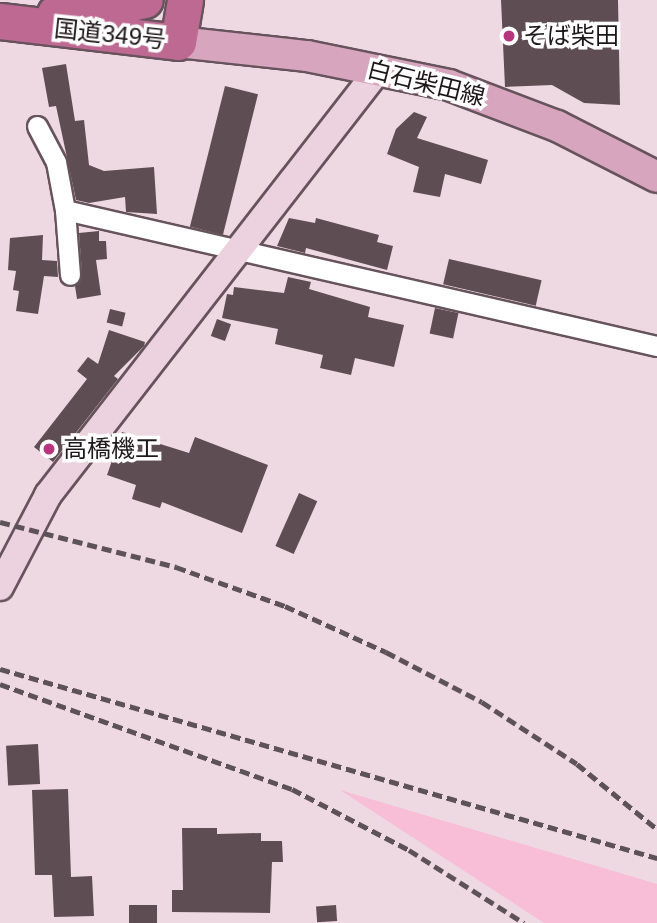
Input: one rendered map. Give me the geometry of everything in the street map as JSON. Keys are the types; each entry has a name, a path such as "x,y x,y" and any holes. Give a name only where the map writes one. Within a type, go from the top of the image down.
{"highway":[{"name":"国道349号","path":"0,20 178,42 185,0"},
{"path":"0,20 34,13 92,12 140,1"}],"main road":[{"name":"白石柴田線","path":"178,42 307,55 379,69 488,97 600,145 657,177"}],"street":[{"path":"0,587 48,495 242,250 379,69"},
{"path":"37,126 56,162 65,210 70,275"},
{"path":"65,210 657,346"}],"shaded area":[{"path":"340,790 657,884 657,923 544,923"}],"building":[{"path":"501,0 618,0 620,105 584,103 552,85 505,87"},
{"path":"66,64 75,121 84,120 89,165 104,171 154,167 157,214 126,212 125,197 89,203 76,200 56,106 49,107 42,68"},
{"path":"225,86 258,94 223,235 190,227"},
{"path":"414,112 427,117 417,138 488,160 481,184 445,174 440,197 413,192 419,167 387,154 396,129"},
{"path":"289,218 315,223 316,218 379,235 377,242 393,246 387,270 306,248 305,253 277,246"},
{"path":"99,231 99,241 106,241 107,259 96,260 101,295 77,299 75,286 82,274 79,233"},
{"path":"43,235 42,260 57,261 58,277 44,276 38,314 16,311 19,291 13,290 16,271 8,270 10,238"},
{"path":"449,259 542,280 536,306 443,284"},
{"path":"288,277 311,282 309,289 370,307 368,317 404,325 394,367 355,358 351,375 320,368 323,355 275,344 278,329 222,318 227,294 233,295 234,287 284,293"},
{"path":"435,308 458,313 453,338 430,333"},
{"path":"110,309 126,313 122,326 107,323"},
{"path":"217,319 231,324 225,341 211,336"},
{"path":"109,330 145,342 144,346 114,376 118,379 53,462 34,447 87,379 77,371 88,357 98,364"},
{"path":"122,432 189,453 195,437 268,465 242,533 162,502 160,508 132,499 136,485 107,475"},
{"path":"299,493 317,501 294,554 275,546"},
{"path":"38,744 40,784 8,786 6,746"},
{"path":"68,789 71,877 92,876 94,916 54,917 52,875 35,875 32,790"},
{"path":"182,828 217,828 217,834 261,833 261,841 282,841 283,862 272,862 270,913 172,912 172,890 183,890"},
{"path":"129,905 157,905 157,923 129,923"},
{"path":"336,905 337,921 317,922 316,906"}],"railway":[{"path":"0,522 176,567 285,606 386,652 482,702 577,764 657,829"},
{"path":"0,669 657,858"},
{"path":"0,684 292,789 409,850 524,923"}],"place":[{"name":"そば柴田","path":"509,36"},
{"name":"高橋機工","path":"49,449"}]}
